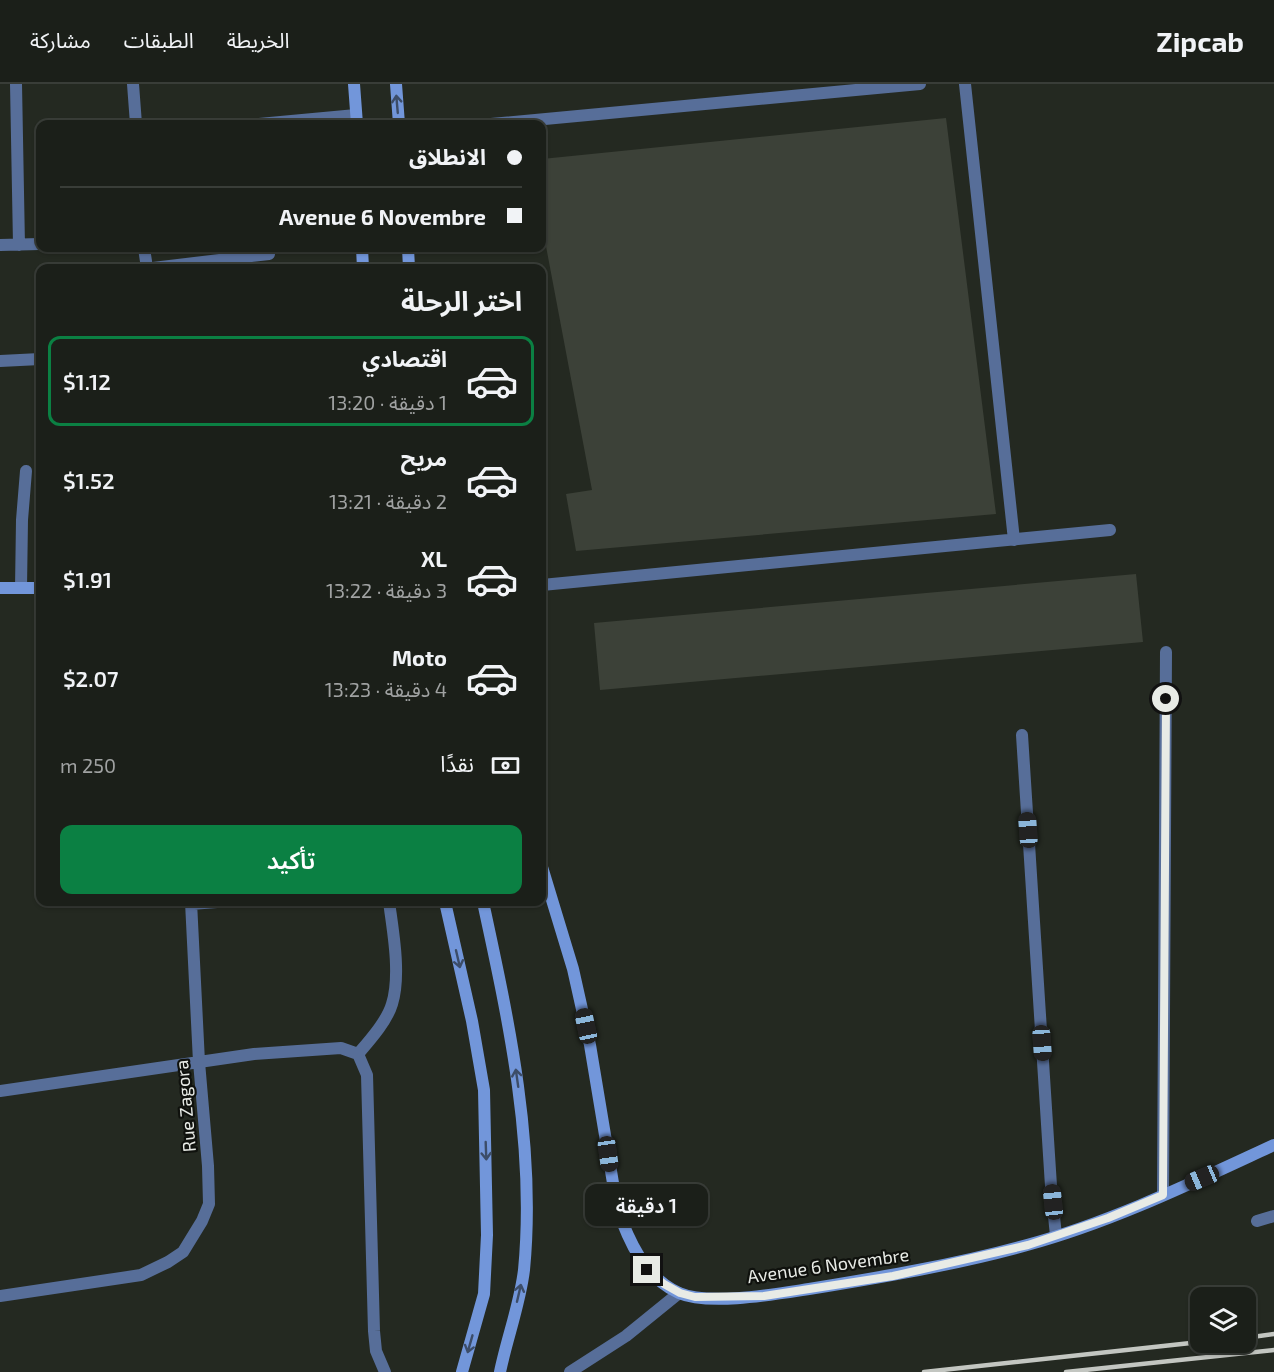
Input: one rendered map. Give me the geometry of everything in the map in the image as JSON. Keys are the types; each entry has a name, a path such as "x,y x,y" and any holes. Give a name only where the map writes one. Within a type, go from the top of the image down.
{"street":[{"path":"16,84 19,245"},
{"path":"133,84 136,120"},
{"path":"354,84 356,120"},
{"path":"396,84 399,120"},
{"path":"534,120 920,84"},
{"path":"965,84 1014,540"},
{"path":"0,245 36,244"},
{"path":"235,264 269,254"},
{"path":"0,361 36,359"},
{"path":"21,588 22,520 26,471"},
{"path":"546,585 1110,530"},
{"path":"0,588 36,588"},
{"path":"1163,1195 1166,652"},
{"path":"1022,735 1049,1162 1056,1236"},
{"name":"Avenue 6 Novembre","path":"546,880 573,969 590,1045 617,1207 624,1227 647,1270 680,1293 695,1297 764,1296 893,1276 1028,1245 1108,1218 1274,1145"},
{"name":"Rue Zagora","path":"0,1296 141,1275 168,1263 183,1252 202,1221 209,1204 191,906"},
{"path":"358,1054 392,1005 395,988 394,941 390,906"},
{"path":"446,906 472,1021 484,1090 487,1235 484,1293 462,1372"},
{"path":"484,906 502,988 517,1078 526,1200 524,1272 500,1371"},
{"path":"0,1091 254,1054 341,1048 358,1054 367,1075 374,1331 376,1352 385,1372"},
{"path":"1257,1221 1274,1216"},
{"path":"570,1372 626,1336 680,1293"}],"building":[{"path":"946,118 996,514 576,551 566,494 592,490 546,246 546,159"},
{"path":"1136,574 1143,642 600,690 594,623"}],"railway":[{"path":"1256,1336 1274,1334"},
{"path":"924,1372 1190,1343"},
{"path":"1066,1372 1274,1350"}],"route":[{"path":"647,1270 680,1293 695,1297 764,1296 893,1276 1028,1245 1108,1218 1163,1195 1166,699"}]}
